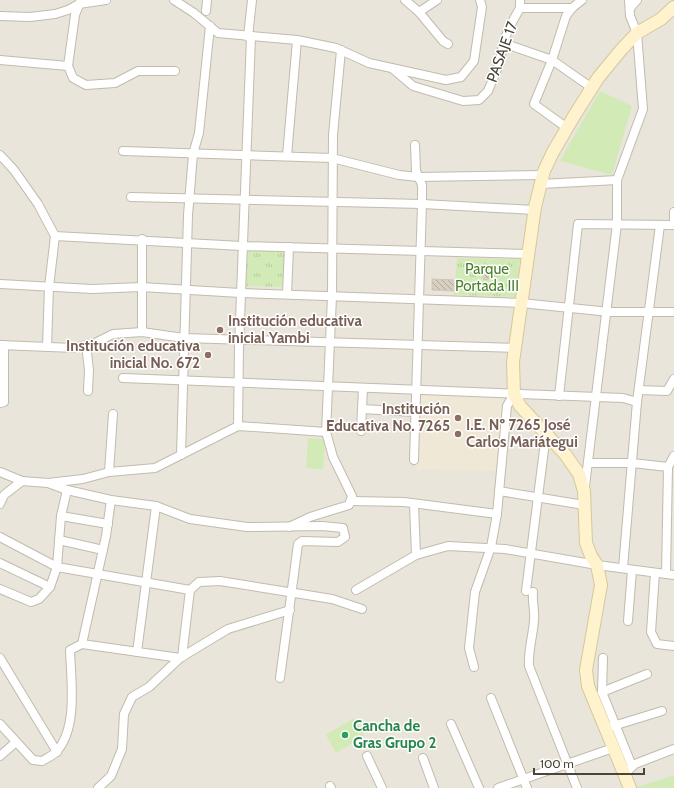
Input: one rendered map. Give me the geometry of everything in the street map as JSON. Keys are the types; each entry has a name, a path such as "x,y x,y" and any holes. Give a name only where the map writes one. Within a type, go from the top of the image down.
{"street":[{"path":"0,16 30,17 55,14 68,10 80,2 106,0"},
{"path":"174,0 218,33 297,40 340,50 369,63 446,80 461,77 474,61 482,7 480,0"},
{"path":"206,11 207,0"},
{"path":"238,426 240,293 252,0"},
{"path":"405,0 419,12 443,41 448,44"},
{"path":"419,12 437,0"},
{"path":"567,128 534,104 552,60 566,16 572,8 582,0"},
{"path":"630,788 628,770 608,723 588,686 586,670 601,585 597,565 591,556 586,543 584,490 617,224 617,180 643,109 637,33 630,16 629,4 637,0"},
{"path":"80,2 75,15 68,66 73,78 86,85 115,83 138,71 175,71"},
{"path":"520,4 572,8"},
{"name":"PASAJE 17","path":"391,68 413,86 463,101 478,100 488,91 500,62 503,43 520,4"},
{"path":"584,490 579,474 565,454 520,406 514,394 512,382 515,348 534,210 542,180 553,152 592,88 621,50 637,33 661,19 674,7"},
{"path":"181,454 190,199 194,153 199,133 210,26"},
{"path":"287,156 297,40"},
{"path":"503,43 552,60 592,88"},
{"path":"289,527 310,517 349,505 352,501 352,496 333,457 326,432 332,296 333,158 336,90 340,50"},
{"path":"0,60 68,66"},
{"path":"414,460 419,346 422,204 422,185 418,177 415,145"},
{"path":"123,151 333,158 399,175 418,177 617,180"},
{"path":"0,155 14,170 26,187 55,236 49,287 47,347"},
{"path":"131,197 422,204 534,210"},
{"path":"559,396 578,224 674,225 674,212"},
{"path":"623,568 637,402 660,225"},
{"path":"55,236 242,246 528,254"},
{"path":"142,240 142,332"},
{"path":"287,294 288,247"},
{"path":"0,284 92,289 141,287 240,293 521,302 606,312 674,312"},
{"path":"0,403 4,402 2,345 74,348 95,344 113,334 142,332 184,338 515,348"},
{"path":"86,345 89,370 88,392"},
{"path":"123,378 623,398 637,402"},
{"path":"639,390 667,391 674,379"},
{"path":"361,431 363,388"},
{"path":"474,668 469,648 475,592 491,548 497,514 507,406 514,394"},
{"path":"362,409 415,412"},
{"path":"109,472 113,414"},
{"path":"0,472 22,481 48,483 83,479 109,472 155,468 238,426 326,432"},
{"path":"546,434 532,554 529,592 534,618 528,655 529,666 577,788"},
{"path":"356,590 416,555 448,546 491,548 670,575 668,467 674,456"},
{"path":"588,462 632,462 668,467"},
{"path":"0,504 4,495 22,481"},
{"path":"48,483 66,490 111,500 156,506 190,520 247,527 322,526 343,528 345,537 338,542 299,542 280,678"},
{"path":"0,589 31,602 40,599 50,587 57,567 58,540 66,490"},
{"path":"499,491 584,505"},
{"path":"82,644 103,550 111,500"},
{"path":"352,501 414,504 497,514"},
{"path":"414,504 416,555"},
{"path":"137,652 156,506"},
{"path":"61,516 108,524"},
{"path":"0,536 57,567 190,590"},
{"path":"58,540 103,550"},
{"path":"0,563 50,587"},
{"path":"628,621 632,570"},
{"path":"655,573 651,632 657,644 674,646"},
{"path":"181,657 190,590 199,582 220,581 292,591 332,599 362,609"},
{"path":"98,788 111,776 122,749 124,714 132,697 149,687 181,657 228,629 290,610"},
{"path":"0,724 33,760 42,761 56,752 65,740 70,725 70,650 82,644 181,657"},
{"path":"0,658 56,752"},
{"path":"603,658 602,692 613,748 628,770"},
{"path":"602,692 647,674"},
{"path":"491,698 527,788"},
{"path":"608,723 662,711"},
{"path":"451,724 479,788"},
{"path":"0,756 16,742"},
{"path":"498,788 568,765 613,748"},
{"path":"628,770 674,749"},
{"path":"368,756 382,788"},
{"path":"423,758 434,788"}],"shaded area":[{"path":"0,0 674,0 674,788 0,788"},
{"name":"I.E. Nº 7265 José Carlos Mariátegui","path":"417,393 499,396 502,399 498,471 416,469"}],"green space":[{"path":"600,91 632,106 612,175 560,161"},
{"path":"248,250 286,252 284,287 246,286"},
{"name":"Parque Portada III","path":"457,258 520,259 515,297 454,295"},
{"path":"308,438 325,439 323,469 306,468"},
{"name":"Cancha de Gras Grupo 2","path":"354,718 364,736 336,753 326,735"},
{"path":"674,775 674,788 635,788"}],"building":[{"path":"486,274 489,277 486,280 483,277"},
{"path":"432,279 454,280 454,291 432,290"}],"place":[{"name":"Institución educativa inicial Yambi","path":"220,330"},
{"name":"Institución educativa inicial No. 672","path":"208,355"},
{"name":"Institución Educativa No. 7265","path":"458,418"},
{"name":"I.E. Nº 7265 José Carlos Mariátegui","path":"458,434"},
{"name":"Cancha de Gras Grupo 2","path":"345,735"}]}
